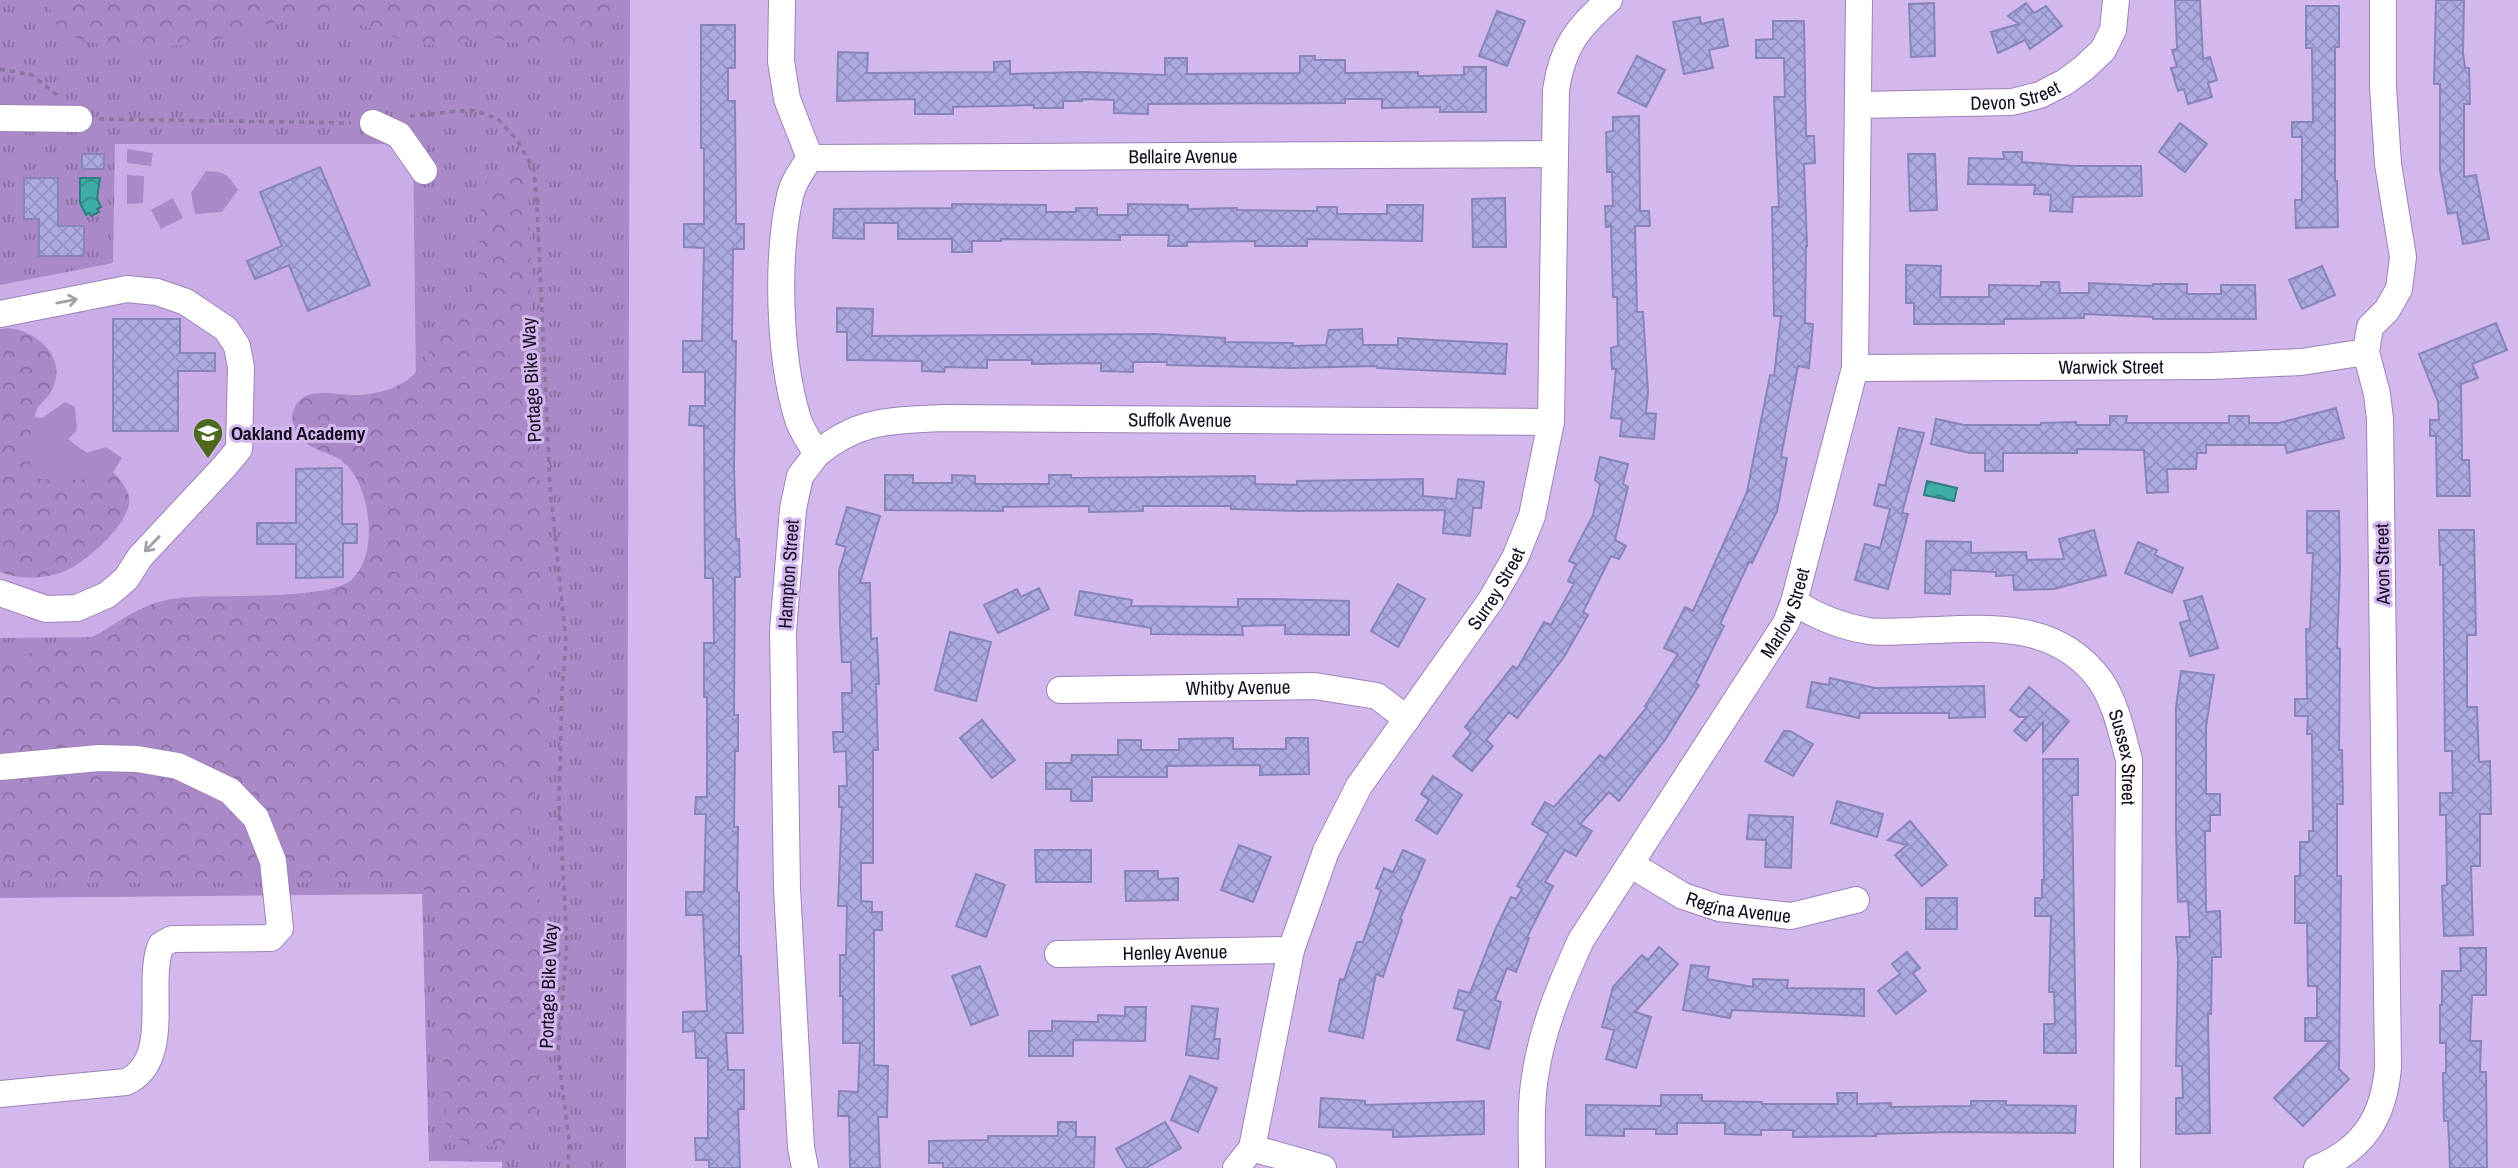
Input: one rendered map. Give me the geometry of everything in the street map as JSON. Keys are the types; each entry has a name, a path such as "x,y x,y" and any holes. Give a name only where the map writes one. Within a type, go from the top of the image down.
{"street":[{"name":"Surrey Street","path":"1244,1158 1292,950 1321,864 1359,786 1491,600 1515,558 1532,516 1551,422 1556,90 1560,64 1572,37 1609,0"},
{"name":"Marlow Street","path":"1532,1168 1534,1078 1558,991 1581,940 1786,623 1794,602 1855,368 1859,0"},
{"name":"Devon Street","path":"1858,104 2011,102 2040,95 2065,82 2103,50 2113,30 2116,0"},
{"path":"2366,352 2371,327 2387,310 2399,289 2403,257 2388,164 2383,86 2383,0"},
{"path":"782,2 781,61 787,99 810,158 795,181 790,195 783,244 782,310 790,387 797,419 817,454"},
{"path":"0,118 79,119"},
{"path":"373,123 399,135 424,171"},
{"name":"Bellaire Avenue","path":"810,158 1555,154"},
{"path":"0,314 127,289 157,292 186,302 226,329 237,346 241,368 239,449 140,556 126,579 107,595 77,608 46,609 0,593"},
{"name":"Warwick Street","path":"1855,368 2212,366 2301,362 2366,352"},
{"name":"Avon Street","path":"2317,1168 2335,1161 2364,1136 2386,1093 2388,1067 2380,419 2377,394 2366,352"},
{"name":"Suffolk Avenue","path":"817,454 838,437 861,427 895,420 942,418 1551,422"},
{"name":"Hampton Street","path":"805,1168 801,1147 787,888 783,631 793,509 800,476 817,454"},
{"name":"Sussex Street","path":"1794,602 1812,614 1870,631 1999,629 2032,632 2082,658 2101,682 2118,717 2129,760 2127,1168"},
{"name":"Whitby Avenue","path":"1060,690 1315,686 1377,696 1407,719"},
{"path":"0,767 99,758 137,759 178,766 230,791 256,818 273,861 280,928 271,938 172,939 160,945 156,956 156,1015 152,1044 138,1076 126,1082 0,1094"},
{"name":"Regina Avenue","path":"1630,864 1683,896 1719,908 1791,916 1856,900"},
{"name":"Henley Avenue","path":"1058,954 1292,950"},
{"path":"1244,1158 1323,1168"}],"path":[{"path":"0,69 32,75 52,90 79,119 373,123"},
{"name":"Portage Bike Way","path":"407,117 442,111 471,110 497,118 517,140 534,170 550,487 566,641 559,800 567,943 558,1053 569,1140 568,1168"}],"shaded area":[{"name":"Oakland Academy","path":"115,144 413,144 419,635 0,638 0,285 113,262"}],"green space":[{"path":"0,0 630,0 626,1168 502,1168 502,1162 429,1161 422,894 0,898 0,638 419,634 413,144 115,144 113,263 0,285"},
{"path":"48,0 615,0 604,25 595,34 573,45 546,48 491,38 430,45 395,38 342,18 320,15 290,18 206,42 150,47 105,45 69,35 55,22"},
{"path":"127,149 153,153 151,166 127,163"},
{"path":"206,171 225,174 238,190 222,212 195,214 191,193"},
{"path":"503,171 520,175 528,191 531,264 528,422 543,568 543,592 534,665 543,732 542,759 529,820 531,874 543,941 533,1029 538,1089 536,1112 530,1128 520,1141 505,1147 469,1145 455,1137 446,1124 437,919 431,897 418,886 401,882 49,882 21,878 0,862 0,671 6,664 33,652 82,642 134,612 159,602 189,597 315,592 347,583 358,572 368,546 369,530 368,513 358,482 351,469 341,460 299,437 293,425 293,412 297,403 312,394 359,395 379,392 397,386 414,375 428,354 443,321 474,288 479,271 483,190 489,177"},
{"path":"127,175 144,176 143,203 127,204"},
{"path":"173,198 183,218 161,229 151,210"},
{"path":"10,328 40,341 48,349 56,368 52,390 38,407 34,423 100,462 122,482 128,493 129,503 125,515 108,539 73,567 40,577 15,576 0,572 0,329"},
{"path":"65,402 75,407 77,430 68,439 86,453 106,447 122,458 108,480 30,479 31,417 42,418"}],"water":[{"path":"80,178 100,178 97,198 101,207 97,209 99,212 91,216 89,213 86,215 80,203"},
{"path":"1927,481 1957,488 1954,501 1924,495"}],"building":[{"path":"2175,0 2200,0 2203,59 2210,57 2217,80 2208,83 2212,97 2188,104 2184,89 2178,91 2171,68 2177,67 2172,50 2177,49"},
{"path":"2436,0 2464,0 2463,53 2465,68 2469,68 2470,104 2464,104 2464,177 2476,175 2489,239 2463,244 2457,212 2448,214 2440,170 2440,84 2434,84"},
{"path":"1934,3 1935,56 1911,57 1909,4"},
{"path":"2026,3 2034,13 2046,6 2062,26 2030,49 2025,40 1998,53 1991,32 2019,24 2008,16"},
{"path":"2306,6 2339,6 2339,47 2335,47 2335,181 2338,227 2296,228 2295,200 2302,200 2302,137 2292,137 2292,122 2313,122 2312,48 2306,48"},
{"path":"1497,11 1525,21 1507,66 1479,56"},
{"path":"1700,17 1701,24 1723,19 1728,46 1709,50 1713,68 1684,74 1673,22"},
{"path":"1773,21 1804,21 1806,136 1814,136 1815,163 1804,164 1807,246 1805,323 1813,324 1809,368 1798,366 1781,457 1787,458 1777,511 1720,624 1724,626 1696,683 1699,685 1665,740 1619,801 1609,792 1580,824 1592,831 1576,856 1565,850 1545,882 1553,886 1527,937 1529,938 1516,972 1507,968 1495,1000 1501,1002 1489,1049 1457,1040 1465,1011 1454,1008 1459,990 1470,993 1511,897 1516,899 1522,889 1517,886 1548,834 1532,824 1545,802 1554,807 1600,755 1605,759 1647,707 1645,706 1678,654 1664,648 1685,607 1693,611 1747,492 1770,375 1774,376 1781,316 1774,316 1772,207 1779,207 1774,97 1785,97 1784,58 1756,58 1756,40 1773,39"},
{"path":"701,25 735,25 735,68 728,68 728,101 735,101 736,224 744,224 744,249 733,249 732,341 736,341 734,466 740,577 735,577 734,715 738,715 738,751 735,751 734,827 738,827 737,892 743,1033 726,1033 728,1070 744,1070 744,1109 738,1109 740,1168 709,1168 709,1160 696,1160 695,1138 708,1138 708,1058 696,1058 695,1031 683,1032 683,1012 707,1011 703,915 686,915 686,892 704,892 706,814 695,814 696,797 707,797 704,643 714,643 713,578 705,578 704,426 689,425 690,406 705,406 705,372 683,372 683,341 702,341 704,248 684,247 684,224 704,224"},
{"path":"838,52 868,53 867,73 994,72 994,62 1010,61 1010,74 1083,72 1165,75 1165,58 1187,58 1187,74 1300,73 1300,56 1315,56 1315,60 1345,60 1345,73 1418,72 1418,76 1464,75 1464,67 1486,67 1486,112 1440,112 1440,107 1382,108 1382,99 1345,99 1345,103 1148,104 1148,114 1114,113 1114,100 1082,99 1063,101 1063,108 1034,108 1034,105 953,107 953,114 915,114 915,99 837,101"},
{"path":"1637,56 1665,70 1646,107 1618,93"},
{"path":"1639,116 1640,211 1649,211 1650,226 1635,226 1637,312 1643,312 1648,392 1646,413 1656,414 1654,439 1620,436 1622,419 1611,418 1616,369 1612,369 1611,348 1618,346 1617,297 1613,297 1611,226 1606,227 1605,206 1613,206 1612,172 1607,172 1606,132 1613,131 1613,117"},
{"path":"2180,123 2207,144 2185,172 2159,152"},
{"path":"2003,152 2022,152 2022,162 2075,166 2141,166 2142,196 2073,197 2072,212 2050,211 2051,195 2034,194 2035,185 1968,184 1969,158 2004,159"},
{"path":"82,154 104,154 104,169 82,169"},
{"path":"1908,154 1935,154 1937,210 1910,211"},
{"path":"320,167 370,285 308,311 289,265 255,279 247,261 282,246 260,192"},
{"path":"24,178 58,178 58,226 84,226 84,256 39,256 39,219 24,219"},
{"path":"1505,198 1506,247 1473,247 1472,199"},
{"path":"952,204 1046,205 1046,212 1076,212 1076,208 1097,208 1097,215 1128,215 1128,204 1188,205 1188,209 1237,210 1317,211 1317,207 1337,207 1337,214 1387,214 1387,205 1423,205 1422,241 1307,239 1307,246 1255,246 1255,241 1187,242 1187,246 1168,246 1169,235 1120,235 1120,240 972,241 972,252 952,252 952,239 898,239 898,223 864,223 864,239 833,238 834,209 952,208"},
{"path":"1906,265 1941,266 1940,297 1989,297 1989,285 2041,286 2041,282 2059,282 2060,293 2089,293 2089,283 2153,286 2187,284 2187,294 2221,294 2221,285 2255,285 2256,319 2153,319 2084,314 2084,318 2004,319 2004,324 1914,324 1914,303 1906,303"},
{"path":"2322,266 2335,295 2302,309 2289,280"},
{"path":"837,308 873,309 872,336 1154,334 1225,338 1225,342 1293,343 1293,346 1326,345 1329,330 1362,329 1363,345 1398,345 1398,338 1507,344 1505,374 1377,366 1292,368 1167,365 1167,362 1133,362 1133,372 1101,371 1101,363 1032,364 1032,360 987,360 987,368 945,367 944,372 922,371 922,361 847,360 847,332 837,332"},
{"path":"113,319 180,319 180,353 215,353 215,371 178,371 178,431 113,431"},
{"path":"2496,323 2507,350 2472,364 2478,378 2461,384 2462,460 2469,460 2470,496 2437,496 2436,436 2430,436 2430,420 2439,420 2438,402 2419,354"},
{"path":"2336,408 2344,438 2287,453 2285,445 2206,445 2206,453 2197,453 2196,469 2167,469 2168,492 2147,493 2144,450 2077,449 2077,453 2003,453 2003,471 1985,471 1985,453 1970,453 1931,444 1936,419 1964,425 2076,422 2076,425 2110,425 2110,416 2127,416 2126,423 2229,423 2229,416 2249,416 2249,423 2279,423"},
{"path":"1899,428 1924,433 1902,513 1908,514 1888,589 1855,580 1865,544 1880,548 1890,509 1874,505 1879,484 1885,486"},
{"path":"1600,457 1628,464 1623,484 1628,487 1615,540 1626,546 1619,559 1611,556 1583,612 1588,615 1564,657 1517,718 1509,712 1486,740 1493,746 1472,771 1453,756 1471,733 1465,727 1513,666 1517,669 1544,622 1551,625 1574,584 1568,581 1576,564 1569,561 1593,515 1600,484 1595,480"},
{"path":"342,468 342,524 357,524 357,543 343,543 343,577 296,578 296,544 257,544 257,523 296,523 296,469"},
{"path":"885,475 913,475 913,483 952,483 952,475 975,476 975,484 1049,484 1049,475 1071,475 1071,478 1255,476 1255,484 1297,485 1297,481 1423,479 1423,496 1456,499 1458,479 1484,482 1481,508 1473,508 1470,536 1443,533 1445,510 1297,511 1231,509 1231,506 1143,506 1143,511 1089,512 1089,506 1003,507 1003,511 885,510"},
{"path":"847,507 880,516 860,583 870,583 871,639 877,638 879,684 876,684 878,750 873,750 873,863 861,863 861,901 872,902 872,912 882,912 882,930 874,930 874,1065 888,1066 887,1117 878,1117 880,1168 850,1168 849,1116 838,1116 839,1091 858,1092 860,1043 843,1043 840,955 846,955 847,906 838,906 842,807 839,807 839,786 847,786 846,751 834,752 833,732 843,732 842,693 852,693 851,662 842,662 840,623 839,571 846,547 836,544"},
{"path":"2307,511 2339,511 2337,648 2340,649 2339,750 2342,750 2343,804 2337,804 2337,876 2341,876 2339,1069 2349,1079 2303,1126 2274,1098 2330,1041 2305,1041 2305,1018 2317,1018 2317,986 2308,986 2307,923 2295,923 2295,876 2300,876 2300,842 2309,842 2309,831 2313,831 2312,734 2307,734 2308,716 2295,716 2295,699 2307,699 2306,629 2310,629 2313,553 2307,553"},
{"path":"2094,530 2106,575 2054,589 2014,590 2013,575 1996,576 1996,572 1951,570 1950,594 1925,593 1926,541 1971,542 1971,553 2026,552 2027,560 2064,559 2059,539"},
{"path":"2439,530 2474,530 2476,635 2467,635 2467,707 2477,707 2479,762 2490,761 2491,814 2480,814 2480,866 2471,866 2473,935 2444,936 2442,886 2447,885 2446,815 2440,815 2440,793 2453,793 2452,751 2445,751 2443,565 2440,565"},
{"path":"2138,542 2157,550 2155,555 2183,568 2172,593 2125,573"},
{"path":"1398,584 1425,599 1398,647 1371,631"},
{"path":"1039,588 1049,609 998,633 984,605 1017,589 1021,597"},
{"path":"1080,591 1132,600 1131,606 1238,607 1238,599 1349,601 1349,635 1285,634 1285,625 1242,626 1243,635 1151,634 1151,628 1075,615"},
{"path":"2202,596 2218,648 2190,656 2180,623 2190,620 2184,601"},
{"path":"950,632 991,642 976,701 935,690"},
{"path":"2181,671 2214,675 2206,727 2206,794 2220,794 2220,815 2210,815 2210,831 2205,831 2206,912 2220,911 2221,957 2212,957 2211,1014 2208,1014 2210,1133 2176,1134 2176,1098 2183,1098 2182,1066 2176,1066 2176,937 2190,937 2188,901 2178,902 2176,707"},
{"path":"1830,678 1875,688 1984,686 1985,717 1949,718 1949,713 1860,713 1859,718 1807,707 1812,682 1829,685"},
{"path":"2029,687 2069,721 2043,752 2043,722 2026,741 2014,731 2027,717 2019,717 2010,710"},
{"path":"982,720 1015,760 992,778 960,738"},
{"path":"1784,731 1790,731 1813,744 1793,776 1765,761"},
{"path":"1233,738 1233,749 1286,749 1286,738 1308,738 1309,774 1260,775 1260,765 1167,766 1167,777 1092,777 1092,801 1071,801 1071,789 1046,789 1046,763 1071,763 1072,755 1118,755 1118,740 1141,740 1141,750 1179,750 1179,739"},
{"path":"2043,759 2078,759 2078,795 2072,795 2076,1053 2044,1053 2044,1024 2055,1024 2054,992 2049,992 2051,916 2035,916 2035,898 2042,898 2044,880"},
{"path":"1433,776 1462,795 1437,834 1416,820 1429,800 1421,794"},
{"path":"1837,801 1883,814 1877,837 1831,823"},
{"path":"1749,815 1793,817 1791,868 1765,867 1766,840 1747,839"},
{"path":"1910,821 1947,865 1922,886 1895,855 1907,845 1888,840"},
{"path":"1239,845 1271,857 1253,902 1221,890"},
{"path":"1035,850 1091,850 1091,882 1036,882"},
{"path":"1403,850 1425,860 1400,919 1402,920 1383,977 1376,974 1363,1038 1329,1031 1340,979 1344,980 1357,942 1363,942 1381,890 1376,888 1384,868 1393,872"},
{"path":"1125,871 1158,871 1158,879 1178,878 1178,900 1126,901"},
{"path":"976,874 1005,885 986,937 956,926"},
{"path":"1926,898 1957,898 1957,929 1926,929"},
{"path":"1659,947 1678,964 1635,1012 1651,1017 1636,1068 1606,1059 1614,1030 1602,1027 1613,987 1642,955 1648,960"},
{"path":"2460,948 2486,948 2486,995 2472,995 2470,1041 2481,1041 2480,1072 2486,1072 2487,1168 2450,1168 2448,1121 2444,1121 2443,1073 2446,1073 2446,1043 2440,1043 2442,971 2461,971"},
{"path":"1907,952 1920,968 1913,973 1926,991 1896,1014 1878,991 1900,974 1892,964"},
{"path":"1691,965 1709,967 1707,979 1753,987 1753,979 1788,980 1787,988 1864,989 1864,1016 1732,1010 1730,1018 1683,1010"},
{"path":"980,966 998,1015 971,1025 952,976"},
{"path":"1192,1006 1218,1009 1214,1039 1220,1039 1218,1059 1186,1055"},
{"path":"1125,1007 1146,1007 1145,1041 1073,1040 1073,1056 1029,1056 1029,1031 1052,1031 1052,1021 1098,1022 1098,1015 1125,1016"},
{"path":"1190,1076 1217,1088 1198,1132 1171,1120"},
{"path":"1837,1093 1857,1093 1857,1104 1891,1103 1891,1107 1971,1106 1971,1101 2006,1101 2006,1105 2076,1106 2075,1133 1953,1132 1793,1137 1793,1130 1761,1130 1761,1135 1725,1134 1725,1123 1677,1123 1677,1134 1656,1134 1656,1129 1624,1129 1624,1136 1586,1135 1586,1105 1661,1106 1661,1095 1702,1095 1702,1101 1838,1104"},
{"path":"1321,1098 1365,1101 1365,1105 1484,1101 1484,1134 1393,1137 1393,1130 1319,1127"},
{"path":"1058,1122 1076,1122 1076,1137 1095,1137 1094,1168 943,1168 943,1163 929,1163 929,1141 988,1140 988,1136 1058,1136"},
{"path":"1165,1122 1181,1148 1146,1168 1127,1168 1116,1149"}],"place":[{"name":"Oakland Academy","path":"208,460"}]}
